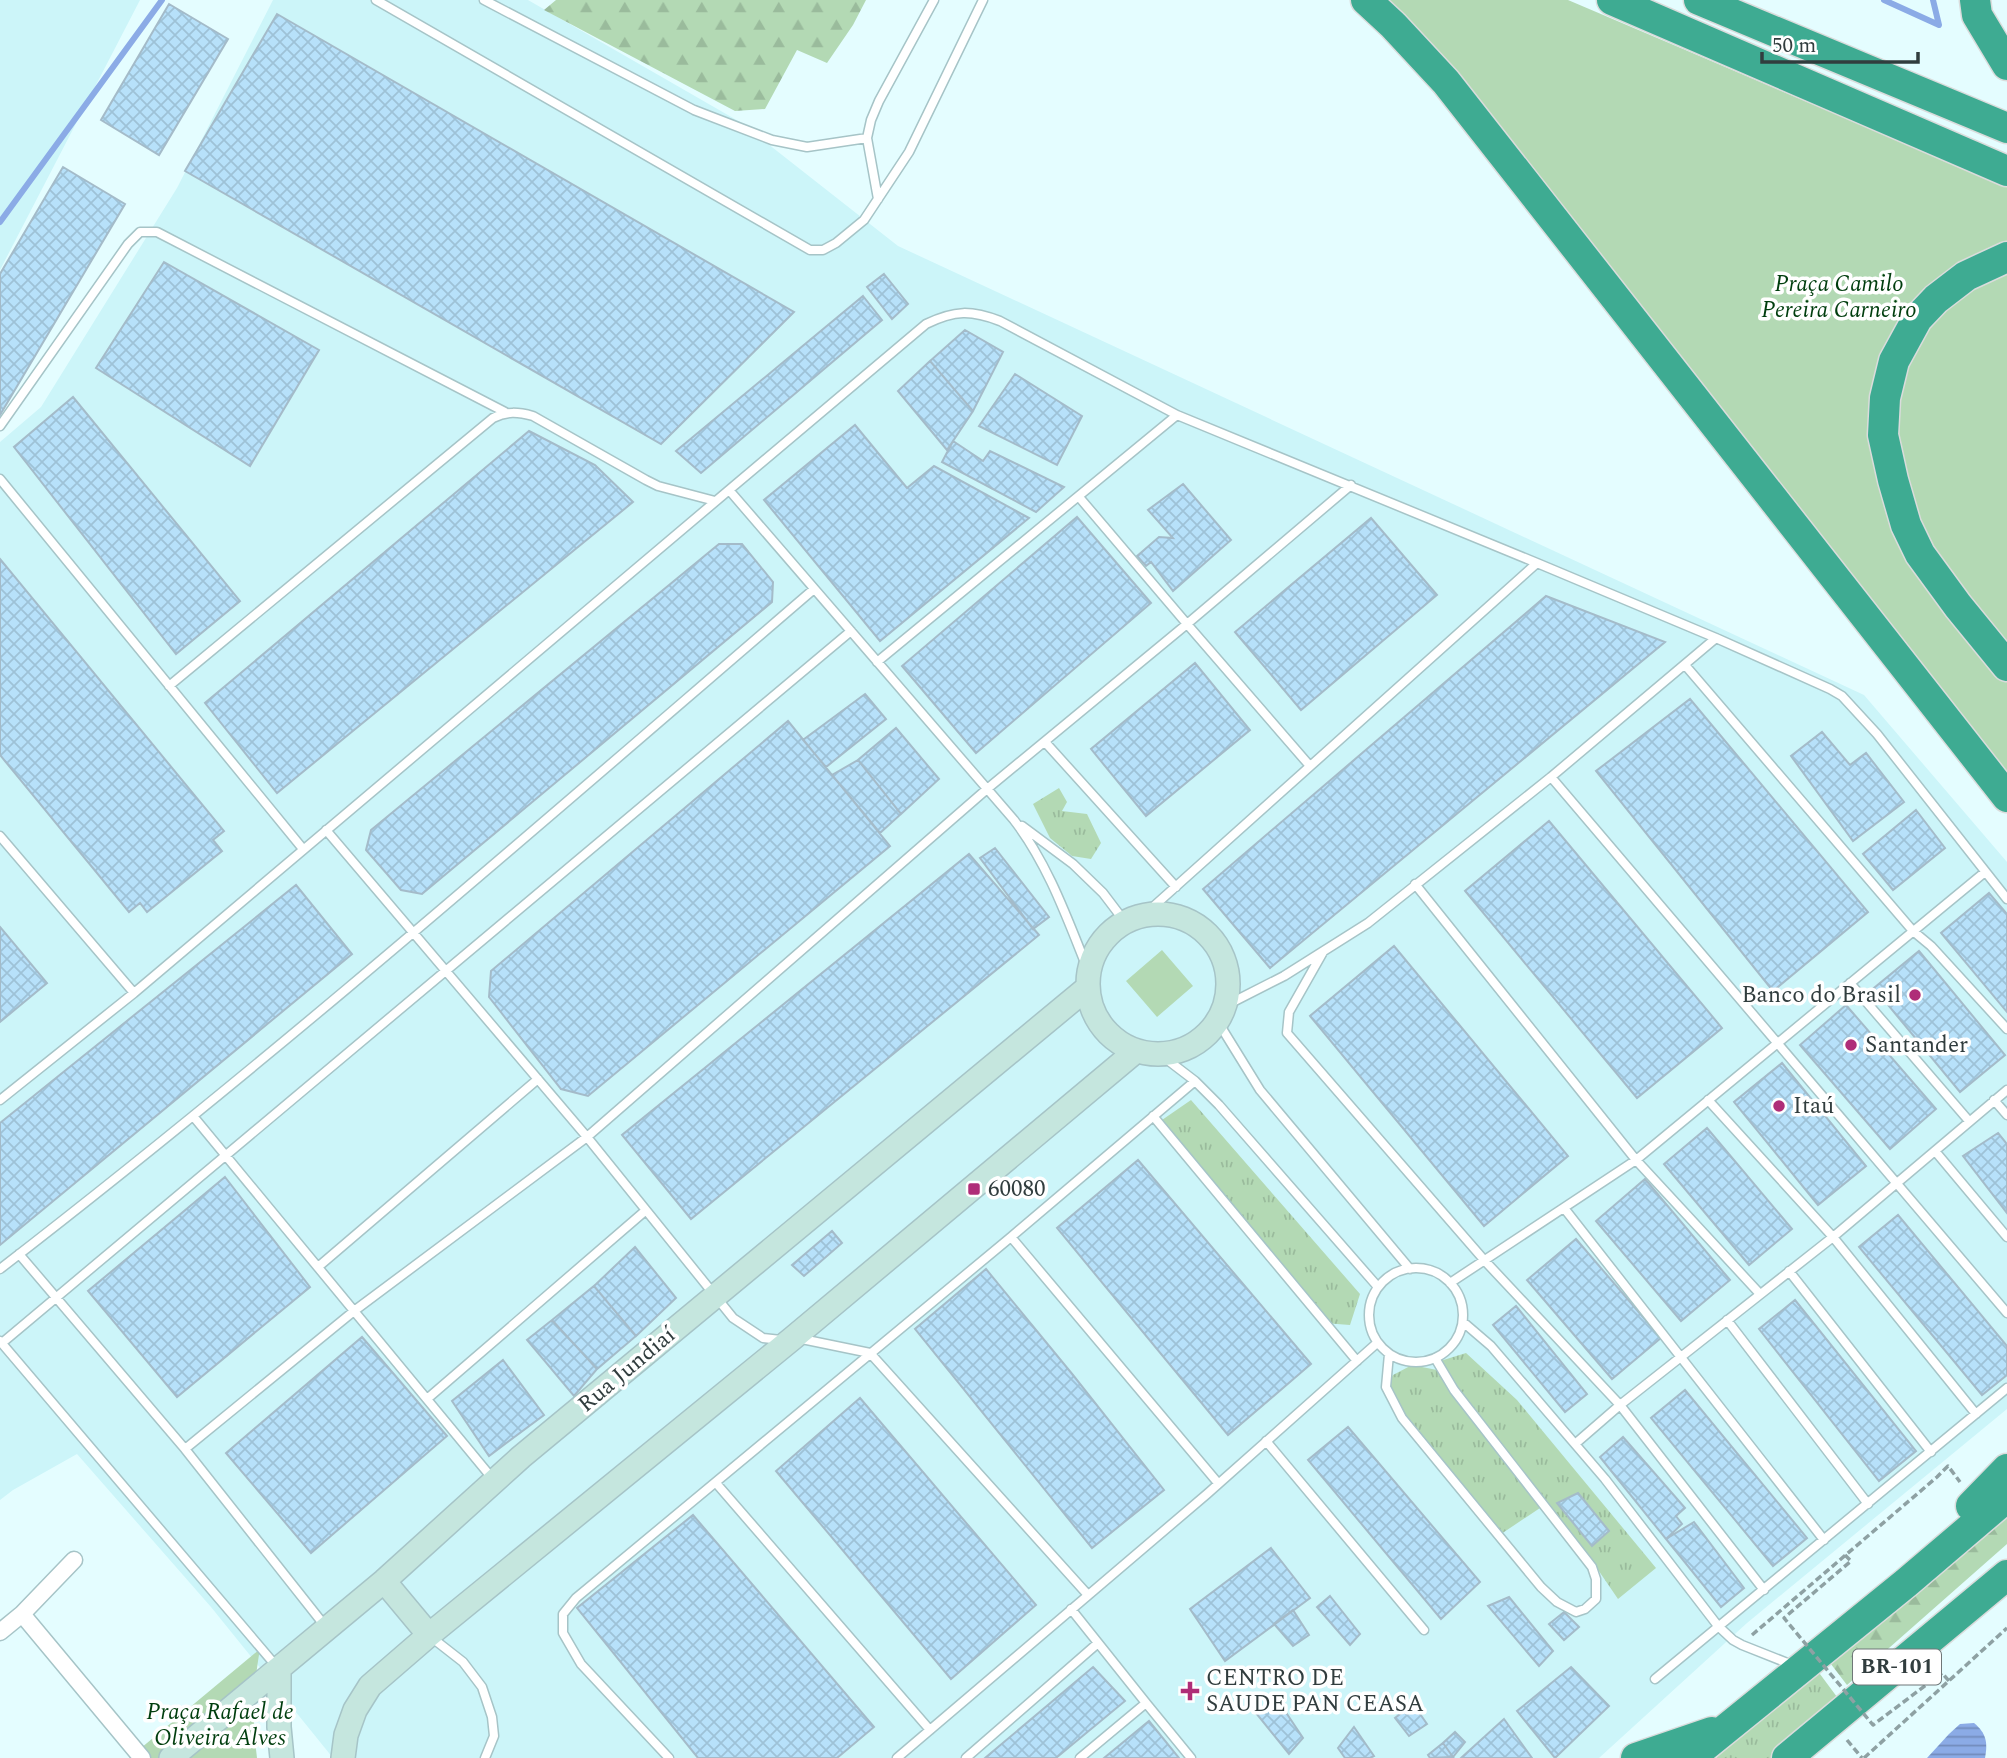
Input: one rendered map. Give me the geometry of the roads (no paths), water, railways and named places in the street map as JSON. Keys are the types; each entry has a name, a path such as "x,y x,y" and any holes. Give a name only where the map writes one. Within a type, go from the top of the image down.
{"highway":[{"path":"1366,0 1446,82 2007,797"},
{"path":"1612,0 2007,172"},
{"path":"1699,0 1731,10 2007,128"},
{"path":"1975,0 1977,15 2007,65"},
{"path":"2007,257 1966,276 1936,299 1917,319 1894,361 1885,398 1883,435 1906,524 1920,554 2007,666"},
{"path":"1906,1583 1978,1498 2007,1469"},
{"name":"BR-101","path":"1690,1758 1906,1583 2007,1497"},
{"name":"BR-101","path":"1787,1758 2007,1576"},
{"path":"1636,1758 1735,1722"}],"street":[{"path":"1169,915 1192,922 1211,938 1223,958 1228,982 1222,1014 1207,1035 1194,1046 1161,1055 1136,1051 1117,1042 1102,1027 1091,1009 1088,979 1095,951 1108,934 1135,918 1169,915"},
{"name":"Rua Jundiaí","path":"172,1758 384,1581 494,1480 716,1296 1088,979"},
{"path":"343,1758 346,1735 355,1710 370,1686 1136,1051"},
{"path":"0,1632 22,1614 74,1560"},
{"path":"384,1581 429,1635"},
{"path":"22,1614 142,1758"},
{"path":"279,1669 282,1758"}],"lane":[{"path":"376,0 810,250 823,250 836,243 864,220 909,152 979,1"},
{"path":"484,0 694,110 772,140 807,147 867,138"},
{"path":"878,199 867,138 871,120 878,101 934,0"},
{"path":"0,426 128,244 140,232 157,232 505,412"},
{"path":"0,1100 134,993 926,324 958,313 979,313 1000,321 1178,415 1716,638 1830,689 1842,696 1877,734 2007,899"},
{"path":"169,686 493,418 505,412 533,416 658,486 715,501"},
{"path":"877,662 1178,415"},
{"path":"1,483 303,849"},
{"path":"185,1450 354,1311 587,1137 987,789 1351,485"},
{"path":"729,490 1032,843 1049,877 1088,979"},
{"path":"1079,498 1310,766"},
{"path":"1014,820 1073,864 1103,893 1135,918 1176,887 1537,563"},
{"path":"0,1269 193,1116 414,933 814,589"},
{"path":"279,1669 1,1342 851,631"},
{"path":"1410,1269 1260,1090 1222,1014 1368,923 1551,777 1716,638"},
{"path":"1685,664 1913,931 1931,946 2007,1029"},
{"path":"1045,742 1176,887"},
{"path":"1551,777 2007,1313"},
{"path":"326,830 587,1137 733,1318 764,1338 793,1338 870,1353 1088,1595"},
{"path":"0,836 134,993"},
{"path":"1450,1283 1636,1160 1985,872"},
{"path":"1415,884 1636,1160 1760,1294"},
{"path":"1323,952 1289,1012 1287,1033 1485,1261 1620,1405 1764,1590"},
{"path":"1850,983 1969,1121"},
{"path":"1161,1055 1219,1105 1378,1287"},
{"path":"318,1267 538,1079"},
{"path":"669,1758 580,1664 563,1633 563,1614 576,1598 1195,1082"},
{"path":"1575,1444 1681,1356 1833,1237 2007,1090"},
{"path":"1708,1100 1833,1237 1976,1414"},
{"path":"1994,1100 2007,1115"},
{"path":"193,1116 494,1480"},
{"path":"1153,1116 1357,1361"},
{"path":"1935,1151 2007,1237"},
{"path":"1564,1208 1824,1540"},
{"path":"427,1399 645,1211"},
{"path":"1011,1237 1218,1483"},
{"path":"19,1254 185,1450 326,1628"},
{"path":"1417,1268 1432,1271 1450,1283 1457,1291 1462,1306 1463,1322 1458,1337 1448,1350 1419,1363 1404,1361 1389,1354 1377,1343 1368,1312 1372,1297 1390,1275 1403,1269 1417,1268"},
{"path":"1789,1271 1931,1452"},
{"path":"1727,1320 1868,1504"},
{"path":"1463,1322 1491,1346 1575,1444 1718,1626 1742,1645 1801,1668"},
{"path":"898,1758 1377,1343"},
{"path":"1389,1354 1386,1387 1402,1418 1541,1587 1576,1612 1585,1609 1596,1600 1596,1579 1592,1567 1454,1390 1435,1358"},
{"path":"1655,1679 2007,1388"},
{"path":"1266,1441 1424,1630"},
{"path":"716,1483 930,1730"},
{"path":"1071,1609 1191,1758"},
{"path":"429,1635 463,1662 482,1687 492,1717 494,1735 485,1758"},
{"path":"966,1758 1098,1643"},
{"path":"1080,1758 1146,1703"}],"water":[{"path":"1974,1723 1985,1738 1985,1758 1927,1758 1960,1724"}],"waterway":[{"path":"0,222 162,0"},
{"path":"1884,0 1939,25 1933,0"}],"place":[{"name":"Banco do Brasil","path":"1915,995"},
{"name":"Santander","path":"1851,1045"},
{"name":"Itaú","path":"1779,1106"},
{"name":"60080","path":"974,1189"},
{"name":"CENTRO DE SAUDE PAN CEASA","path":"1190,1691"}],"park label":[{"name":"Praça Camilo Pereira Carneiro","path":"1839,297"},
{"name":"Praça Rafael de Oliveira Alves","path":"220,1725"}]}
